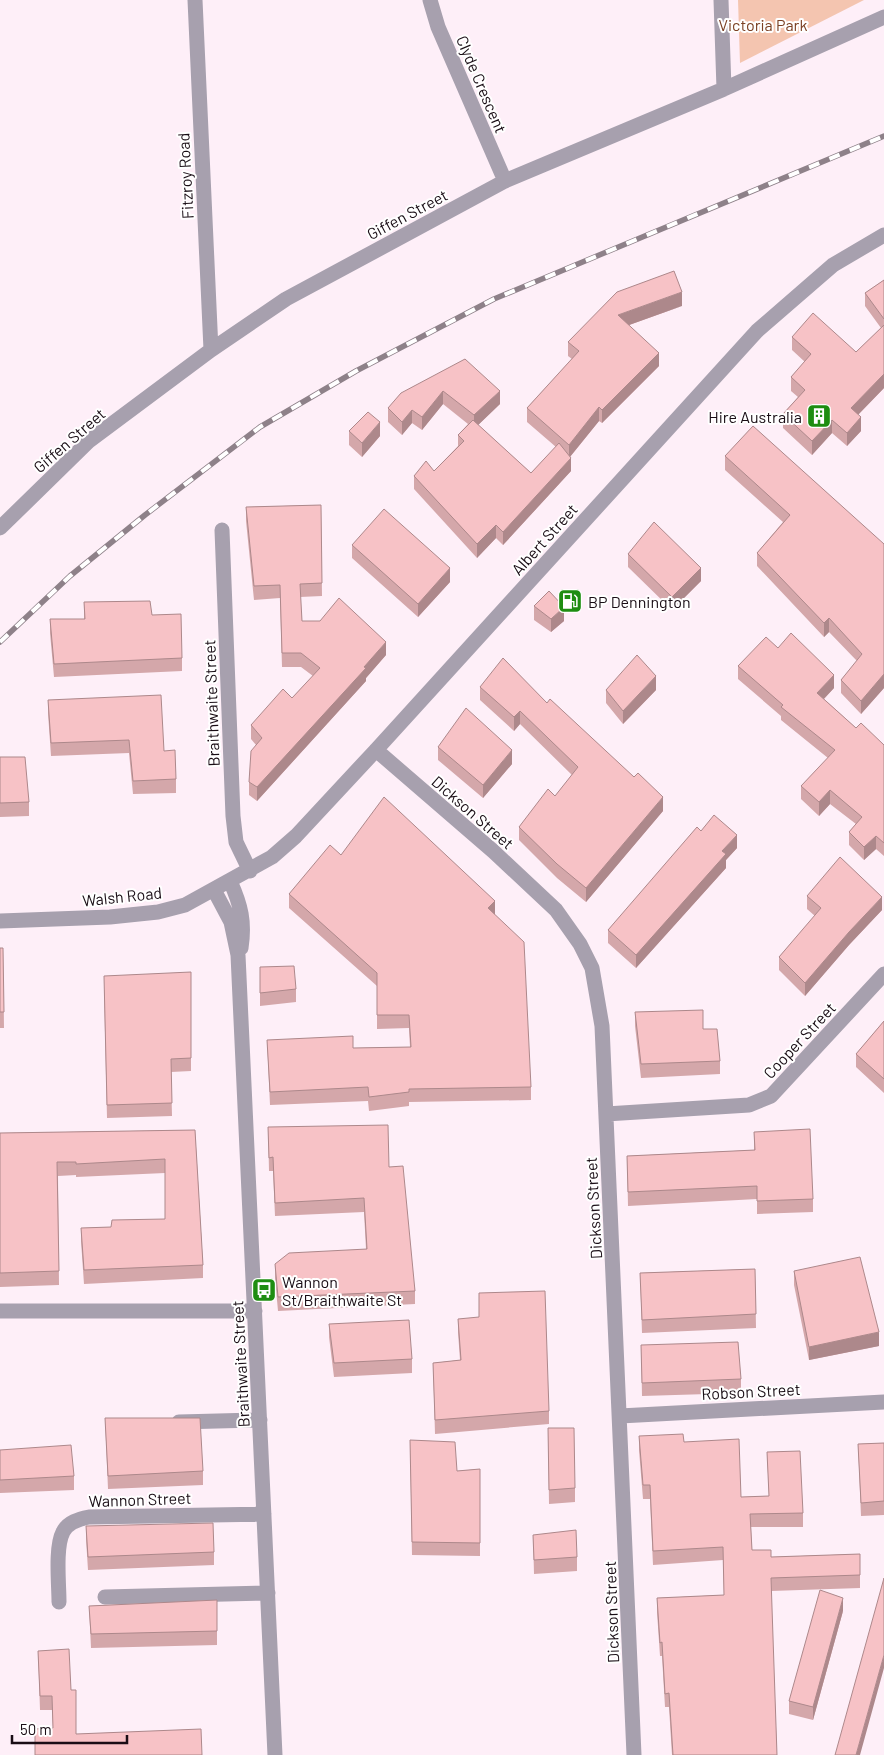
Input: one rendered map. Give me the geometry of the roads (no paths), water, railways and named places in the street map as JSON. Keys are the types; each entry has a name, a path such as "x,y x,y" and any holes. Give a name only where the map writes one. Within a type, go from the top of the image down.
{"street":[{"name":"Fitzroy Road","path":"195,0 211,350"},
{"name":"Clyde Crescent","path":"430,0 438,27 505,182"},
{"path":"721,0 724,89"},
{"name":"Giffen Street","path":"0,528 89,442 211,350 286,298 505,182 724,89 884,17"},
{"name":"Albert Street","path":"240,876 272,857 296,836 757,331 833,265 884,235"},
{"name":"Braithwaite Street","path":"222,530 233,816 240,876 239,901 243,917 239,972"},
{"name":"Dickson Street","path":"376,750 493,851 556,910 580,944 592,968 598,992 602,1026 634,1755"},
{"name":"Walsh Road","path":"0,921 110,917 158,912 185,905 240,876"},
{"name":"Braithwaite Street","path":"214,890 231,922 236,943 239,972 275,1755"},
{"name":"Cooper Street","path":"606,1114 750,1105 771,1096 884,974"},
{"path":"0,1311 255,1311"},
{"name":"Robson Street","path":"620,1416 884,1402"},
{"path":"162,1423 260,1420"},
{"name":"Wannon Street","path":"59,1602 60,1542 63,1531 70,1523 78,1519 89,1517 264,1514"},
{"path":"105,1597 268,1593"}],"railway":[{"path":"0,642 70,576 145,515 260,427 356,371 494,299 884,136"}],"place":[{"name":"Hire Australia","path":"819,416"},
{"name":"BP Dennington","path":"570,601"},
{"name":"Wannon St/Braithwaite St","path":"264,1290"}],"park label":[{"name":"Victoria Park","path":"763,24"}]}
